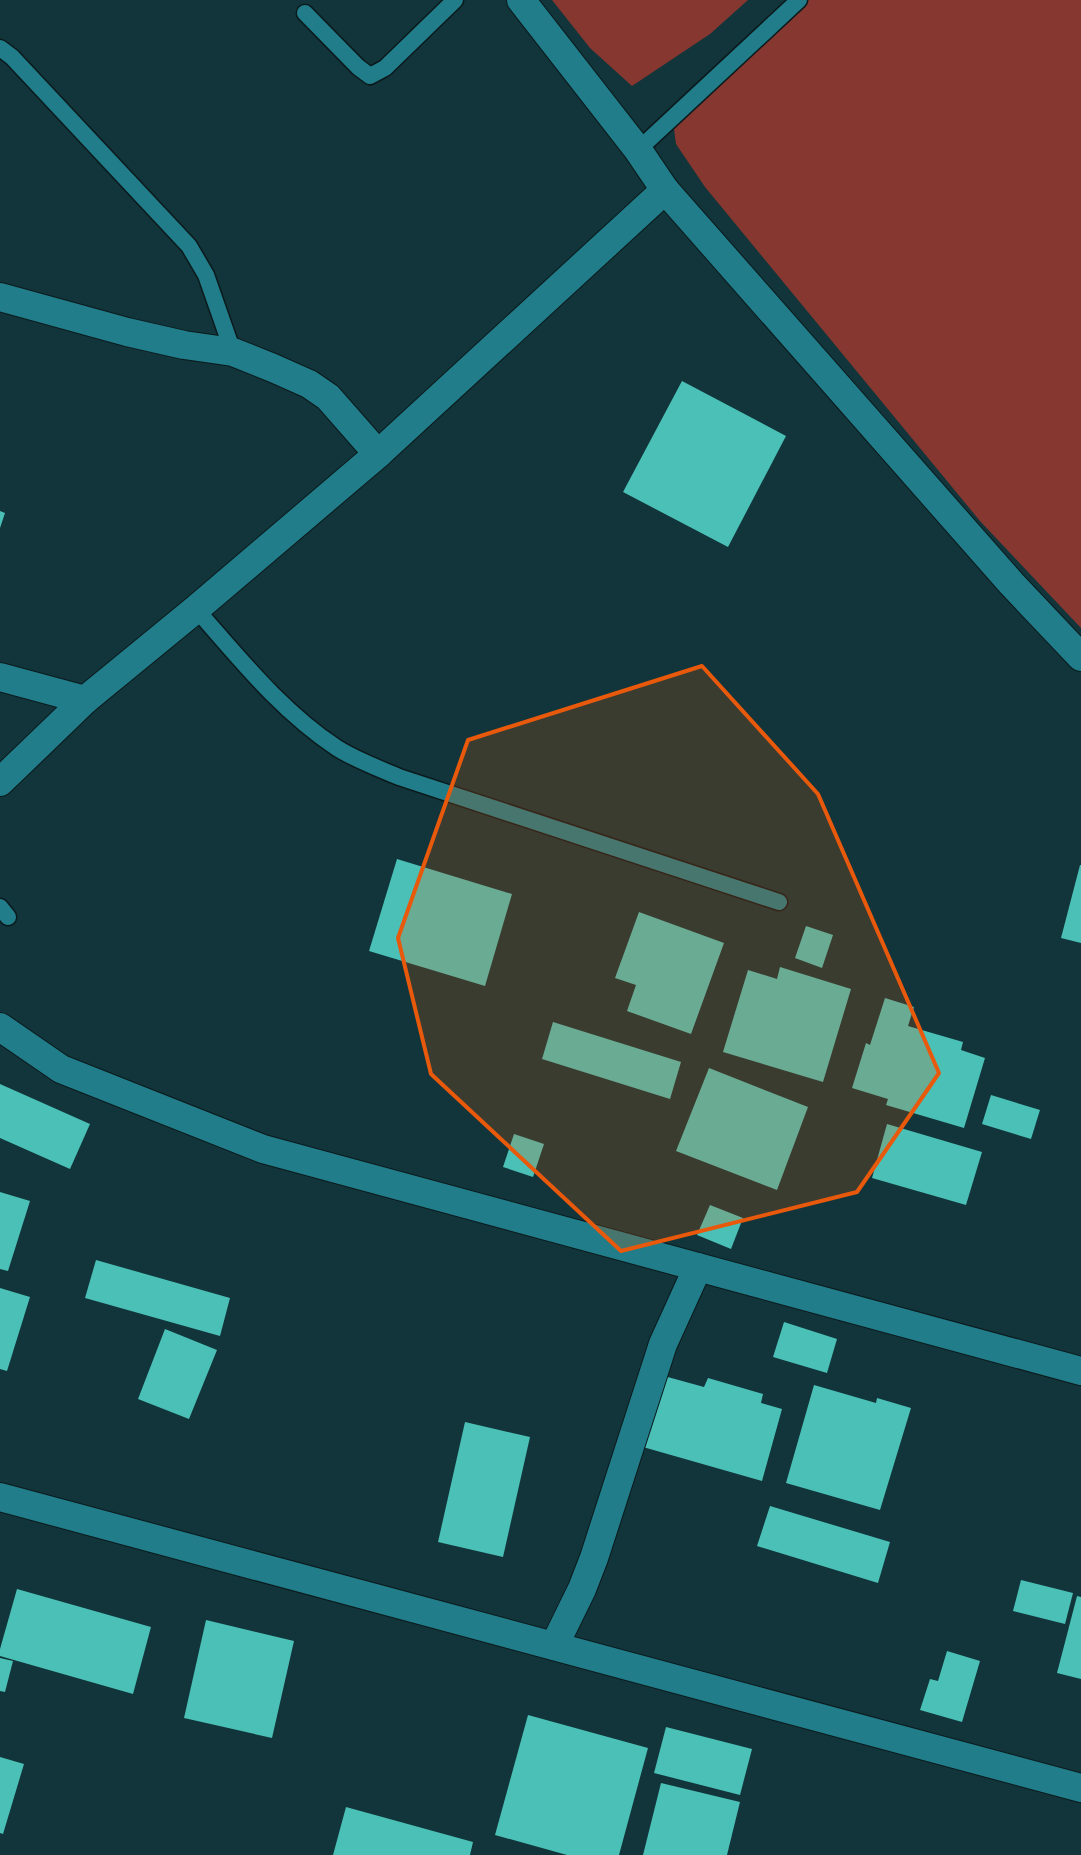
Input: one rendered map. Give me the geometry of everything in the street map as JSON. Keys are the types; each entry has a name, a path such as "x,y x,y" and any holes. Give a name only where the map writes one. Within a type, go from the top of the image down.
{"street":[{"path":"521,0 638,150 664,190 1011,583 1081,657"},
{"path":"0,782 85,700 196,609 378,454 664,190"},
{"path":"0,297 128,332 184,345 233,352 309,384 328,397 378,454"},
{"path":"0,677 85,700"},
{"path":"0,1027 61,1069 263,1149 1081,1372"},
{"path":"554,1646 582,1589 594,1558 663,1344 698,1267"},
{"path":"1,1500 1081,1788"}],"lane":[{"path":"305,13 358,67 370,76 385,68 455,0"},
{"path":"638,150 799,0"},
{"path":"0,48 12,57 189,246 206,275 233,352"},
{"path":"196,609 262,685 301,722 338,749 399,777 780,902"}],"highlighted area":[{"path":"702,666 818,794 939,1073 857,1192 621,1251 431,1074 398,938 468,740"}],"shaded area":[{"path":"552,0 748,0 710,34 632,86 590,48"},
{"path":"800,0 1081,0 1081,628 980,521 705,187 676,144 674,129 681,104"}],"building":[{"path":"682,381 786,436 728,547 623,492"},
{"path":"0,511 5,513 0,528"},
{"path":"397,859 512,894 485,986 369,951"},
{"path":"1081,865 1081,943 1061,938"},
{"path":"639,912 724,943 691,1034 627,1011 636,985 615,978"},
{"path":"806,926 833,935 822,968 795,958"},
{"path":"780,967 851,989 823,1082 723,1052 748,970 777,979"},
{"path":"885,998 914,1007 908,1026 963,1042 961,1050 985,1058 964,1128 886,1105 888,1099 852,1088 866,1043 870,1045"},
{"path":"553,1022 681,1062 670,1099 542,1059"},
{"path":"709,1068 808,1107 777,1190 676,1151"},
{"path":"0,1084 90,1124 70,1169 0,1138"},
{"path":"991,1095 1040,1110 1031,1139 982,1124"},
{"path":"887,1124 982,1152 966,1205 872,1178"},
{"path":"514,1134 544,1144 533,1177 503,1167"},
{"path":"0,1192 30,1201 8,1271 0,1269"},
{"path":"710,1205 743,1218 731,1249 697,1235"},
{"path":"96,1260 230,1298 220,1336 85,1298"},
{"path":"0,1288 30,1297 7,1371 0,1369"},
{"path":"784,1322 837,1339 827,1373 773,1357"},
{"path":"165,1329 217,1350 189,1419 138,1399"},
{"path":"664,1376 704,1387 708,1378 763,1394 761,1403 782,1409 762,1481 643,1447"},
{"path":"814,1385 876,1403 877,1398 911,1408 880,1510 786,1483"},
{"path":"465,1422 530,1437 503,1557 438,1542"},
{"path":"770,1506 890,1542 878,1583 757,1546"},
{"path":"1021,1580 1073,1593 1065,1624 1013,1611"},
{"path":"17,1589 151,1627 133,1694 0,1656 0,1649"},
{"path":"1077,1596 1081,1597 1081,1679 1057,1673"},
{"path":"206,1620 294,1641 272,1738 184,1718"},
{"path":"947,1651 980,1661 962,1722 920,1710 930,1679 938,1681"},
{"path":"0,1658 13,1661 5,1692 0,1691"},
{"path":"528,1715 648,1748 619,1855 567,1855 495,1835"},
{"path":"666,1727 752,1749 740,1795 654,1773"},
{"path":"0,1757 24,1764 3,1834 0,1833"},
{"path":"661,1783 740,1802 727,1855 643,1855"},
{"path":"346,1807 473,1842 470,1855 333,1855"}]}
